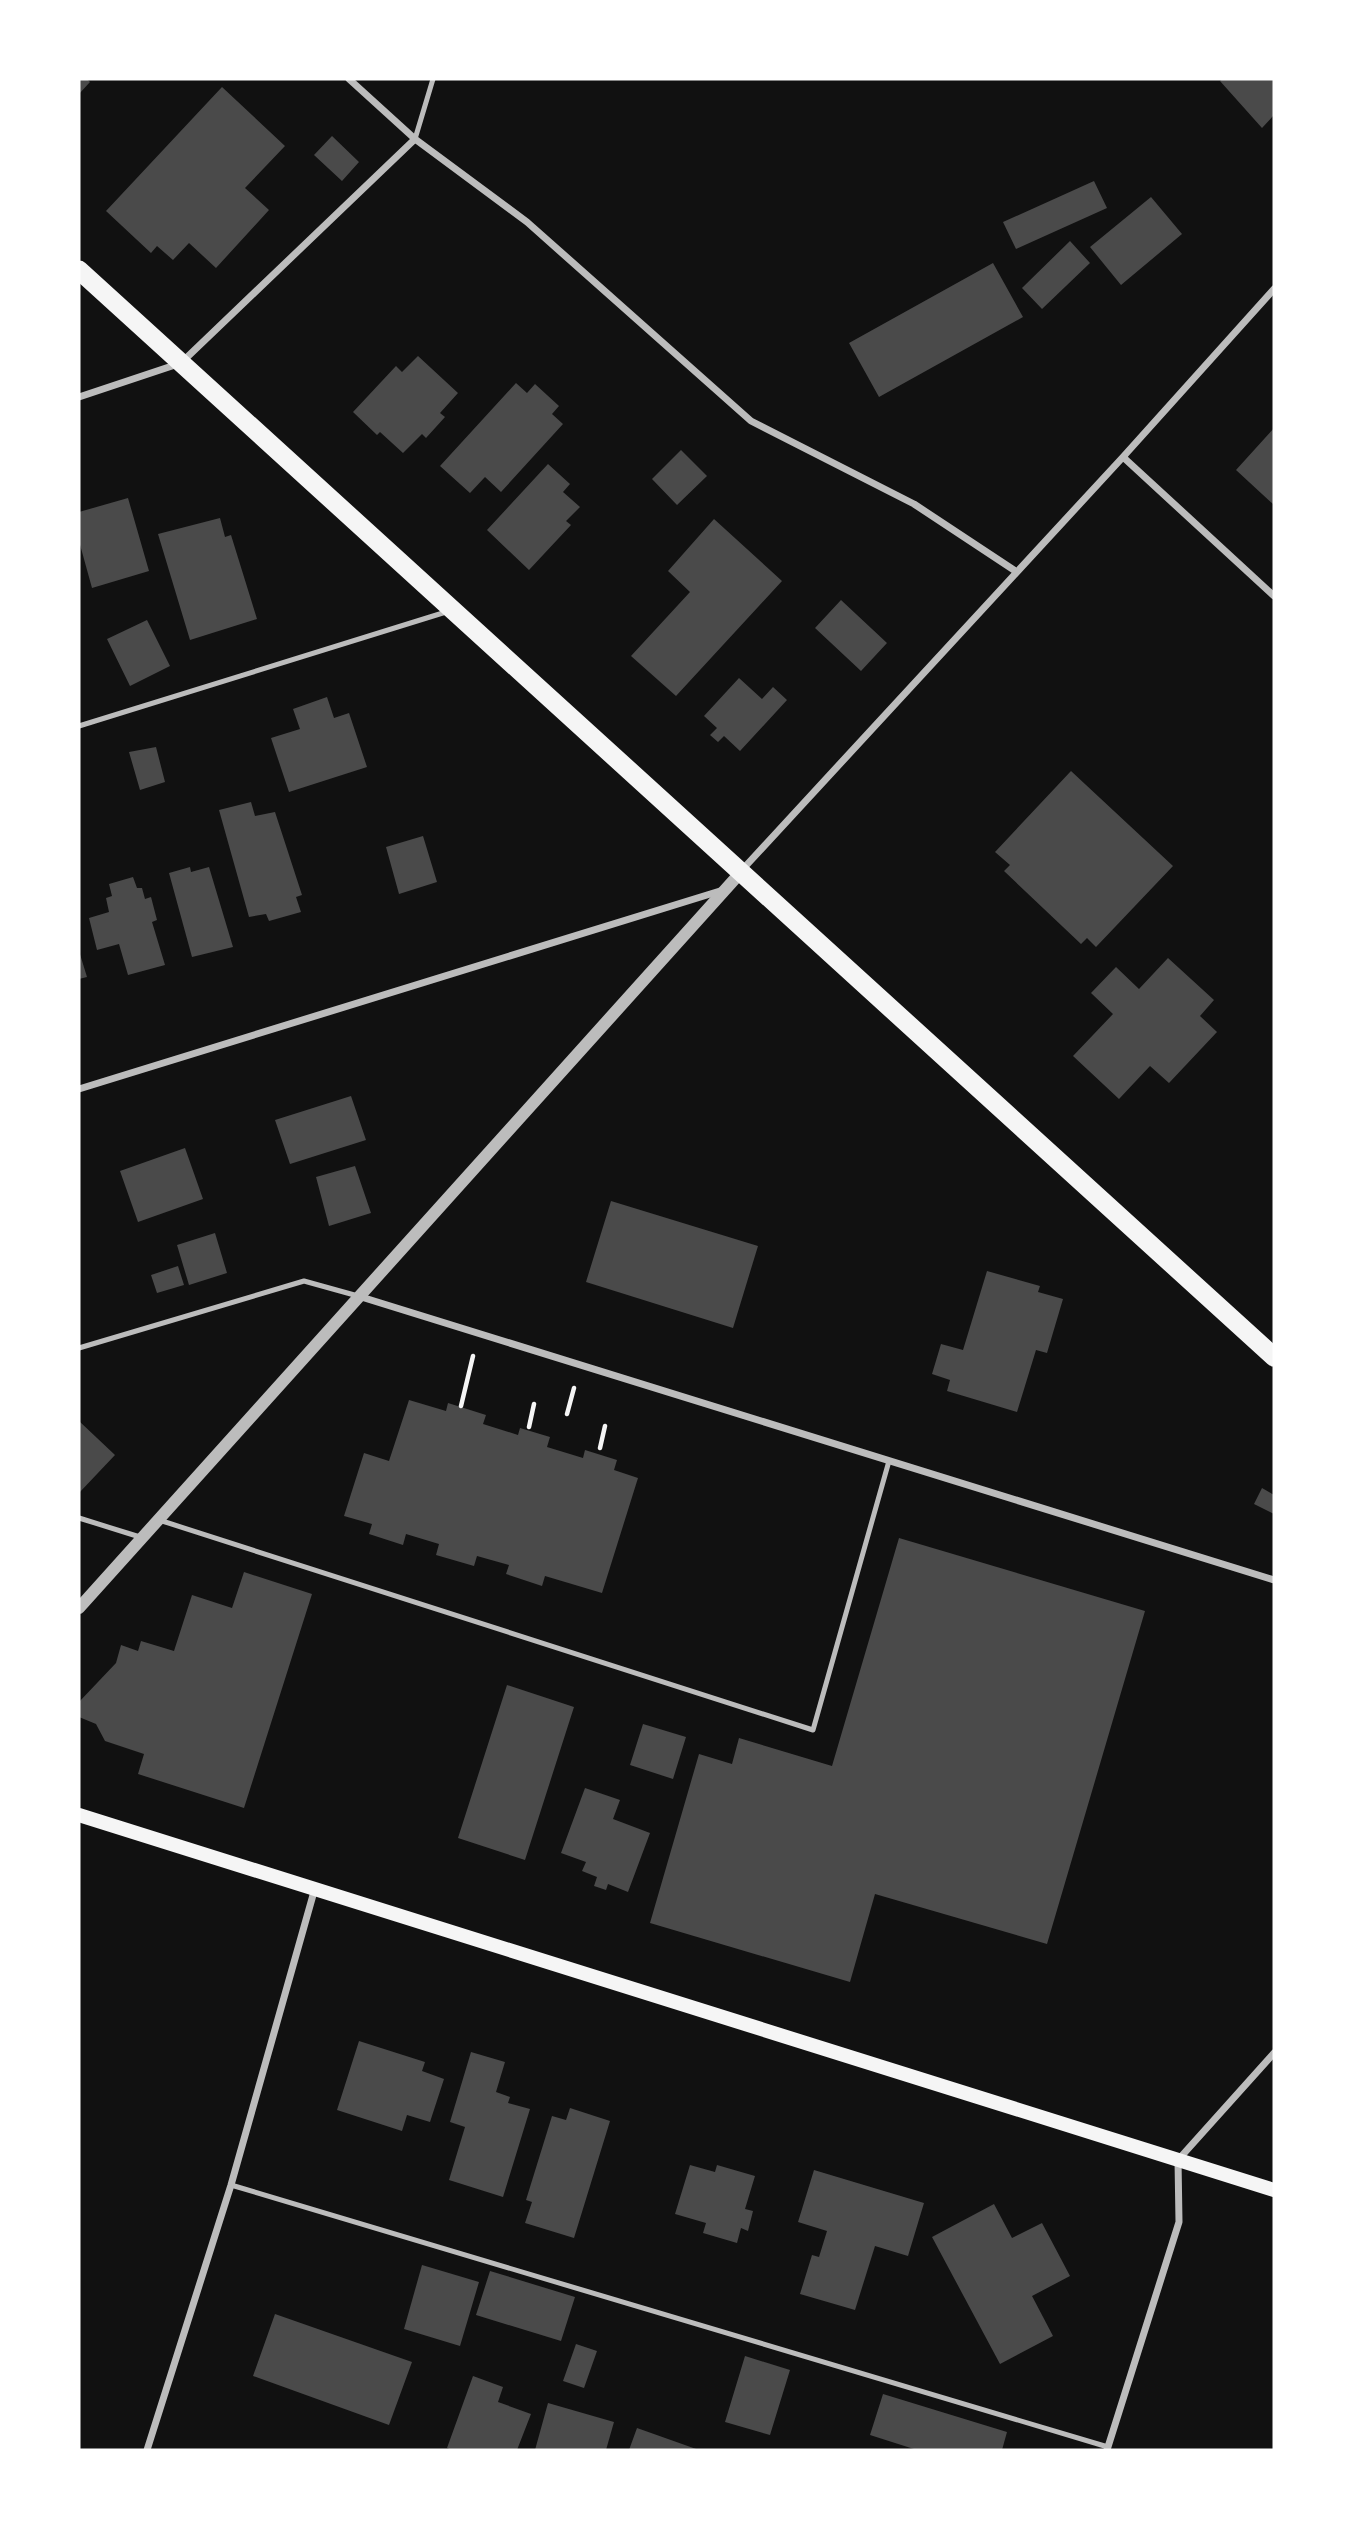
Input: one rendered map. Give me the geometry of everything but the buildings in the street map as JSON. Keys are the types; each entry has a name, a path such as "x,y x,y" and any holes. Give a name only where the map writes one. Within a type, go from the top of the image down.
{"highway":[{"path":"79,270 1274,1357"}],"main road":[{"path":"79,1815 1274,2190"}],"street":[{"path":"349,79 415,139 527,222 751,421 914,504 1017,572"},
{"path":"79,397 181,363 415,139"},
{"path":"79,1608 741,870 1124,457 1274,289"},
{"path":"1124,457 1274,596"},
{"path":"79,1089 724,890"},
{"path":"358,1296 1274,1580"},
{"path":"146,2450 231,2185 315,1888"},
{"path":"1108,2448 1179,2222 1178,2160 1274,2053"}],"lane":[{"path":"415,139 433,79"},
{"path":"79,726 452,610"},
{"path":"79,1348 304,1281 358,1296"},
{"path":"156,1520 813,1730 889,1461"},
{"path":"79,1518 140,1537"},
{"path":"231,2185 1108,2448"}],"path":[{"path":"461,1406 478,1333"},
{"path":"529,1427 534,1404"},
{"path":"600,1448 605,1426"}]}
